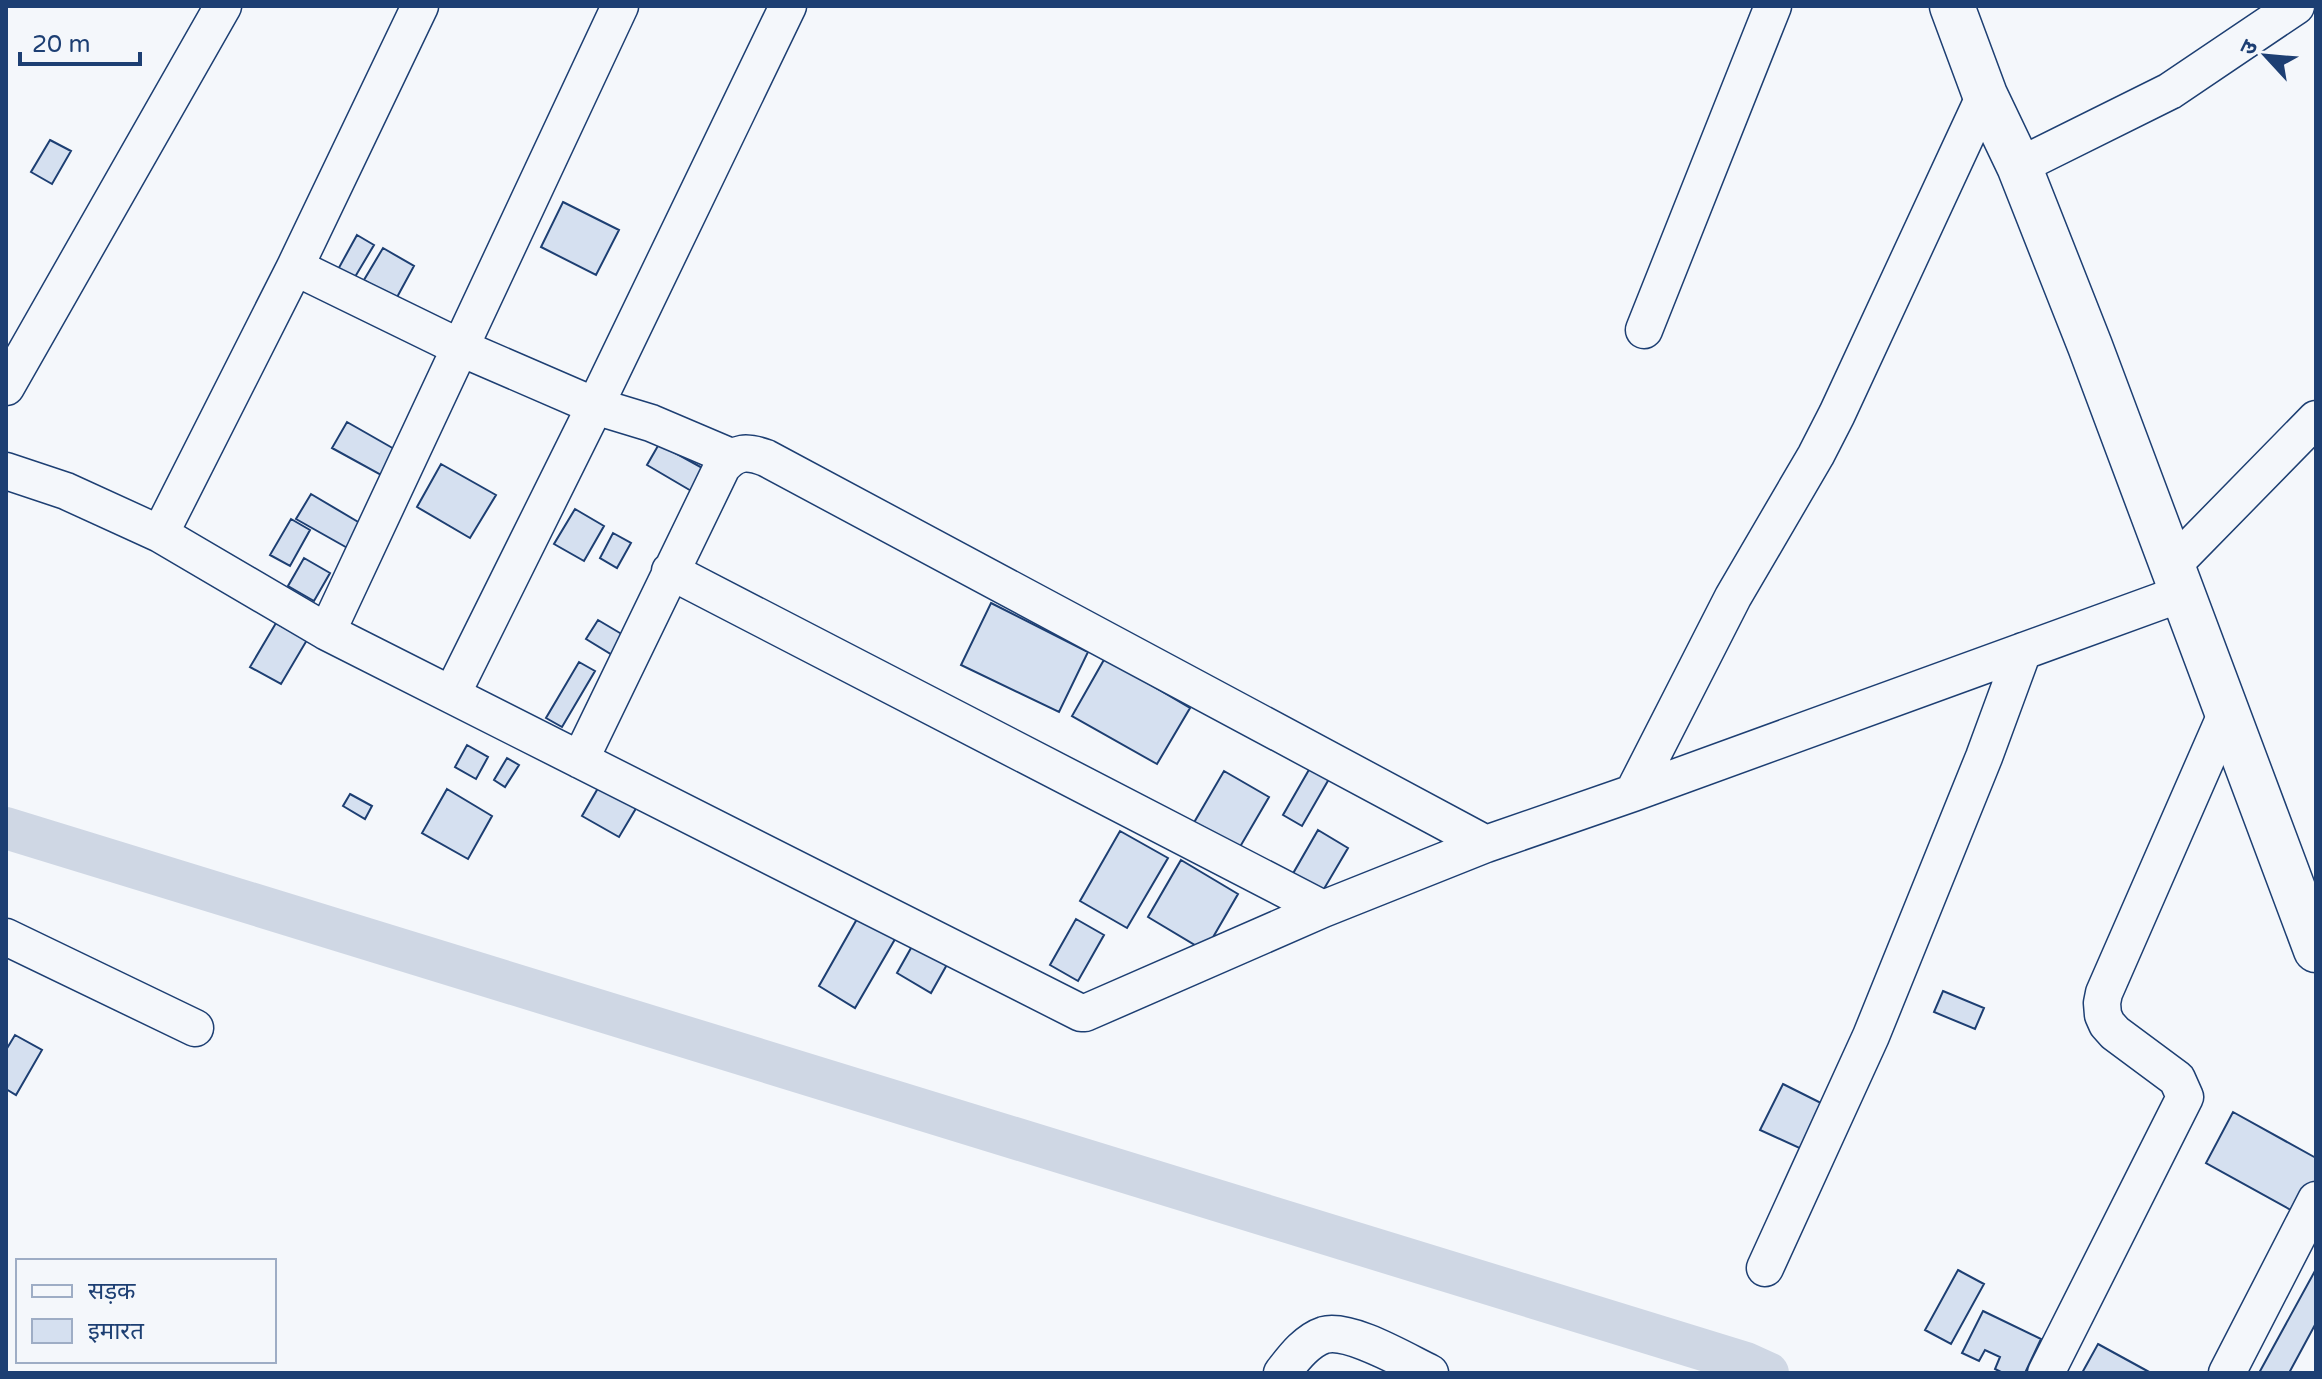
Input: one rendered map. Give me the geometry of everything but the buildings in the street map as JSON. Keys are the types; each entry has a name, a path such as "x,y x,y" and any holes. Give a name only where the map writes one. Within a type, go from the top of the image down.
{"street":[{"path":"6,387 223,6"},
{"path":"160,534 295,267 420,6"},
{"path":"327,632 620,6"},
{"path":"452,694 788,6"},
{"path":"1644,330 1773,6"},
{"path":"1952,6 1985,95 2019,166 2316,950"},
{"path":"2019,166 2170,91 2296,6"},
{"path":"1633,793 1733,597 1837,414 1985,95"},
{"path":"295,267 461,348 595,406 651,423 731,457 752,453 766,458 1486,844"},
{"path":"6,471 66,491 160,534 327,632 1085,1013 1323,909 1486,844 2023,651 2178,579 2316,419"},
{"path":"580,760 670,571 722,467 731,457"},
{"path":"670,571 1323,909"},
{"path":"1765,1268 1871,1036 1984,757 2023,651"},
{"path":"2046,1373 2185,1097 2177,1079 2107,1024 2102,1003 2227,712"},
{"path":"6,937 195,1028"},
{"path":"2227,1373 2316,1200"},
{"path":"1282,1373 1303,1348 1325,1335 1357,1338 1430,1373"}],"waterway":[{"path":"6,828 1746,1363 1768,1373"}]}
